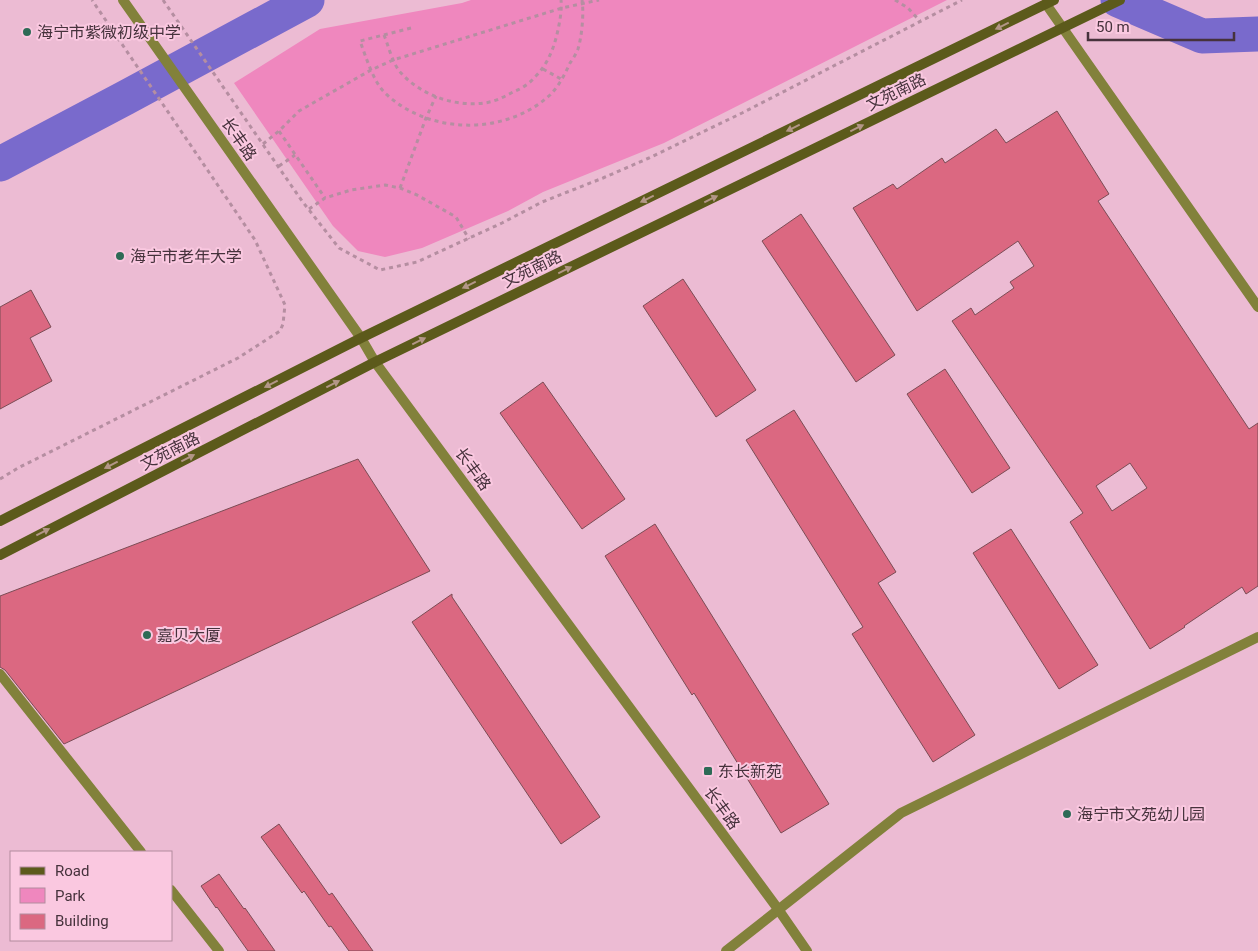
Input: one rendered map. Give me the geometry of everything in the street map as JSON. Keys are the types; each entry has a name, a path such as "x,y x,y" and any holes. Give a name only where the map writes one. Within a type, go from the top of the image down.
{"main road":[{"name":"文苑南路","path":"0,555 375,362 1120,0"},
{"name":"文苑南路","path":"0,521 361,338 1050,2"}],"street":[{"name":"长丰路","path":"123,0 361,338 375,362 807,951"},
{"path":"1050,2 1062,28 1258,307"},
{"path":"726,951 901,813 1258,636"},
{"path":"0,674 140,851"},
{"path":"172,891 219,951"}],"path":[{"path":"0,479 18,468 238,358 280,331 283,324 285,305 255,240 92,0"},
{"path":"163,0 309,209 339,248 380,270 417,262 469,239 542,202 649,158 751,109 962,0"},
{"path":"384,35 400,72 410,82 428,93 447,101 485,103 504,97 534,79 551,54 562,8 561,0"},
{"path":"263,144 299,111 371,70 394,60 562,8 599,0"},
{"path":"895,0 908,8 920,21"},
{"path":"411,28 360,41 371,70 384,92 407,109 426,118 464,125 485,124 511,118 533,107 550,94 561,80 578,49 582,28 583,2"},
{"path":"542,68 561,80"},
{"path":"400,188 436,96"},
{"path":"279,131 325,198"},
{"path":"279,166 295,155"},
{"path":"309,209 325,198 350,190 385,185 400,188 417,195 456,217 469,239"}],"green space":[{"path":"471,0 947,0 664,143 543,192 508,211 422,248 385,257 358,251 333,226 234,83 320,29"}],"building":[{"path":"1057,111 1109,194 1098,201 1249,429 1258,423 1258,586 1246,594 1242,587 1150,649 1070,522 1083,513 952,321 971,308 975,315 1014,288 1010,282 1034,266 1018,241 917,311 853,208 893,184 897,189 942,158 945,163 996,129 1006,143","holes":["1130,463 1147,488 1112,511 1096,486"]},
{"path":"801,214 895,355 856,382 762,241"},
{"path":"683,279 756,390 716,417 643,306"},
{"path":"31,290 51,327 30,338 52,381 0,409 0,307"},
{"path":"945,369 1010,468 972,493 907,394"},
{"path":"543,382 625,499 582,529 500,413"},
{"path":"794,410 896,572 878,583 975,735 933,762 852,634 863,627 746,440"},
{"name":"嘉贝大厦","path":"358,459 430,571 64,744 5,670 0,667 0,596"},
{"path":"655,524 829,804 781,833 694,693 692,695 605,556"},
{"path":"1011,529 1098,665 1059,689 973,553"},
{"path":"452,594 452,597 600,817 561,844 412,622"},
{"path":"279,824 329,895 332,893 373,951 349,951 331,926 329,927 304,891 302,893 261,837"},
{"path":"219,874 275,951 248,951 216,908 201,886"}],"waterway":[{"path":"0,164 307,0"},
{"path":"1118,0 1202,36 1258,34"}],"place":[{"name":"海宁市紫微初级中学","path":"27,32"},
{"name":"海宁市老年大学","path":"120,256"},
{"name":"嘉贝大厦","path":"147,635"},
{"name":"东长新苑","path":"708,771"},
{"name":"海宁市文苑幼儿园","path":"1067,814"}]}
